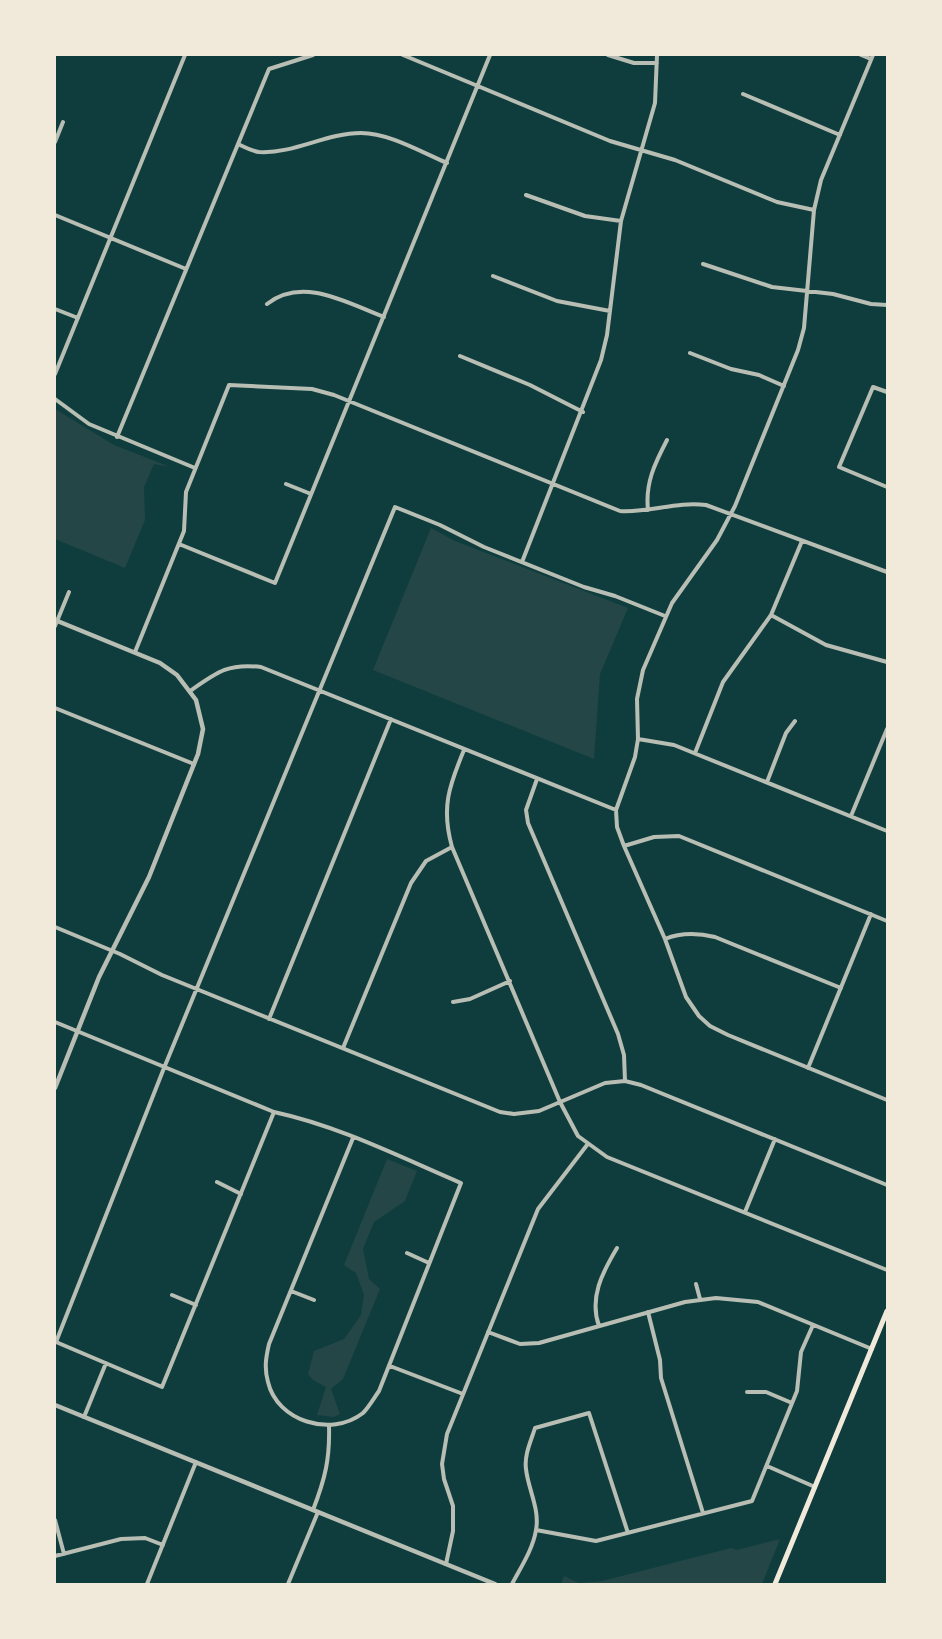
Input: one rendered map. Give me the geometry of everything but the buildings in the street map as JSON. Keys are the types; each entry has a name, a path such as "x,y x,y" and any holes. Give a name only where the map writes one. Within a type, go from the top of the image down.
{"main road":[{"path":"775,1584 887,1311"}],"street":[{"path":"55,374 185,55"},
{"path":"117,437 269,69 313,55"},
{"path":"403,55 610,141 688,165 777,202 814,210"},
{"path":"179,544 275,584 490,55"},
{"path":"608,55 634,63 657,63"},
{"path":"522,562 583,412 601,360 610,311 621,221 655,103 656,55"},
{"path":"861,55 872,57 821,180 814,210 804,328 784,386 732,514 718,540 679,592 666,616 640,685 637,699 638,739 632,767 616,810 617,827 624,846 665,939 686,997 700,1016 710,1026 887,1100"},
{"path":"743,94 840,135"},
{"path":"55,142 63,122"},
{"path":"238,144 257,152 277,151 346,134 362,133 379,135 447,163"},
{"path":"526,195 585,216 621,221"},
{"path":"55,215 186,269"},
{"path":"703,264 772,288 833,294 871,304 887,305"},
{"path":"494,276 557,301 610,311"},
{"path":"267,304 277,296 297,291 321,292 384,318"},
{"path":"55,309 78,318"},
{"path":"690,353 731,369 759,375 784,386"},
{"path":"460,356 530,385 583,412"},
{"path":"135,652 179,544 186,520 184,503 186,492 229,385 312,389 349,402 620,511 648,510 698,504 732,514 887,572"},
{"path":"887,392 873,387 839,467 887,487"},
{"path":"55,399 89,424 195,468"},
{"path":"648,510 647,487 656,460 667,440"},
{"path":"286,484 311,494"},
{"path":"274,1112 162,1387 56,1342 164,1068 318,690 395,507 522,562 666,616"},
{"path":"695,753 723,682 771,615 802,541"},
{"path":"55,1088 99,977 149,877 194,764 200,747 203,729 198,707 190,690 172,671 160,663 135,652 56,622 69,592"},
{"path":"771,615 826,645 887,662"},
{"path":"190,690 217,673 241,664 261,667 616,810"},
{"path":"55,708 194,764"},
{"path":"269,1018 391,720"},
{"path":"767,782 786,733 796,722"},
{"path":"851,816 887,728"},
{"path":"638,739 665,742 695,753 887,831"},
{"path":"464,750 452,778 446,812 452,847 560,1102 578,1136 587,1145 607,1157 887,1270"},
{"path":"537,779 526,810 528,823 618,1034 624,1056 625,1081"},
{"path":"624,846 654,837 679,836 887,921"},
{"path":"343,1048 411,882 426,861 452,847"},
{"path":"808,1068 871,914"},
{"path":"55,927 162,975 500,1112 527,1113 560,1102 605,1082 625,1081 641,1085 887,1185"},
{"path":"665,939 681,934 700,933 716,937 841,988"},
{"path":"452,1002 470,999 510,982"},
{"path":"55,1022 274,1112 307,1119 353,1138 461,1183 379,1391 362,1413 329,1426 308,1422 290,1415 276,1401 268,1384 265,1364 270,1344 353,1138"},
{"path":"745,1212 775,1139"},
{"path":"446,1564 453,1531 453,1506 444,1479 443,1448 538,1209 587,1145"},
{"path":"217,1182 241,1194"},
{"path":"598,1326 594,1308 595,1296 603,1274 617,1248"},
{"path":"407,1254 429,1263"},
{"path":"696,1284 700,1299"},
{"path":"291,1291 314,1300"},
{"path":"172,1295 196,1305"},
{"path":"488,1332 520,1344 539,1343 648,1312 700,1299 716,1298 758,1302 872,1349"},
{"path":"648,1312 660,1360 661,1378 703,1513"},
{"path":"536,1530 596,1541 752,1501 792,1403 800,1378 801,1352 813,1325"},
{"path":"84,1417 106,1363"},
{"path":"390,1366 463,1394"},
{"path":"747,1392 766,1392 792,1403"},
{"path":"55,1405 495,1584"},
{"path":"512,1584 528,1554 536,1530 536,1509 525,1469 527,1454 535,1428 589,1413 628,1533"},
{"path":"288,1584 316,1511 327,1471 330,1454 329,1426"},
{"path":"147,1584 196,1462"},
{"path":"766,1466 815,1486"},
{"path":"55,1520 64,1554"},
{"path":"55,1556 121,1539 145,1538 163,1546"}],"shaded area":[{"path":"55,409 114,445 170,467 154,464 144,487 145,520 125,568 55,539"},
{"path":"431,528 455,541 628,608 600,674 594,759 373,670"},
{"path":"387,1159 417,1171 405,1201 374,1222 363,1249 369,1279 380,1289 343,1379 331,1389 340,1414 334,1417 317,1415 326,1387 313,1380 308,1374 314,1351 344,1339 361,1315 364,1295 356,1273 344,1265"},
{"path":"780,1539 762,1584 561,1584 564,1576 579,1583 602,1581 731,1548 737,1550"}]}
